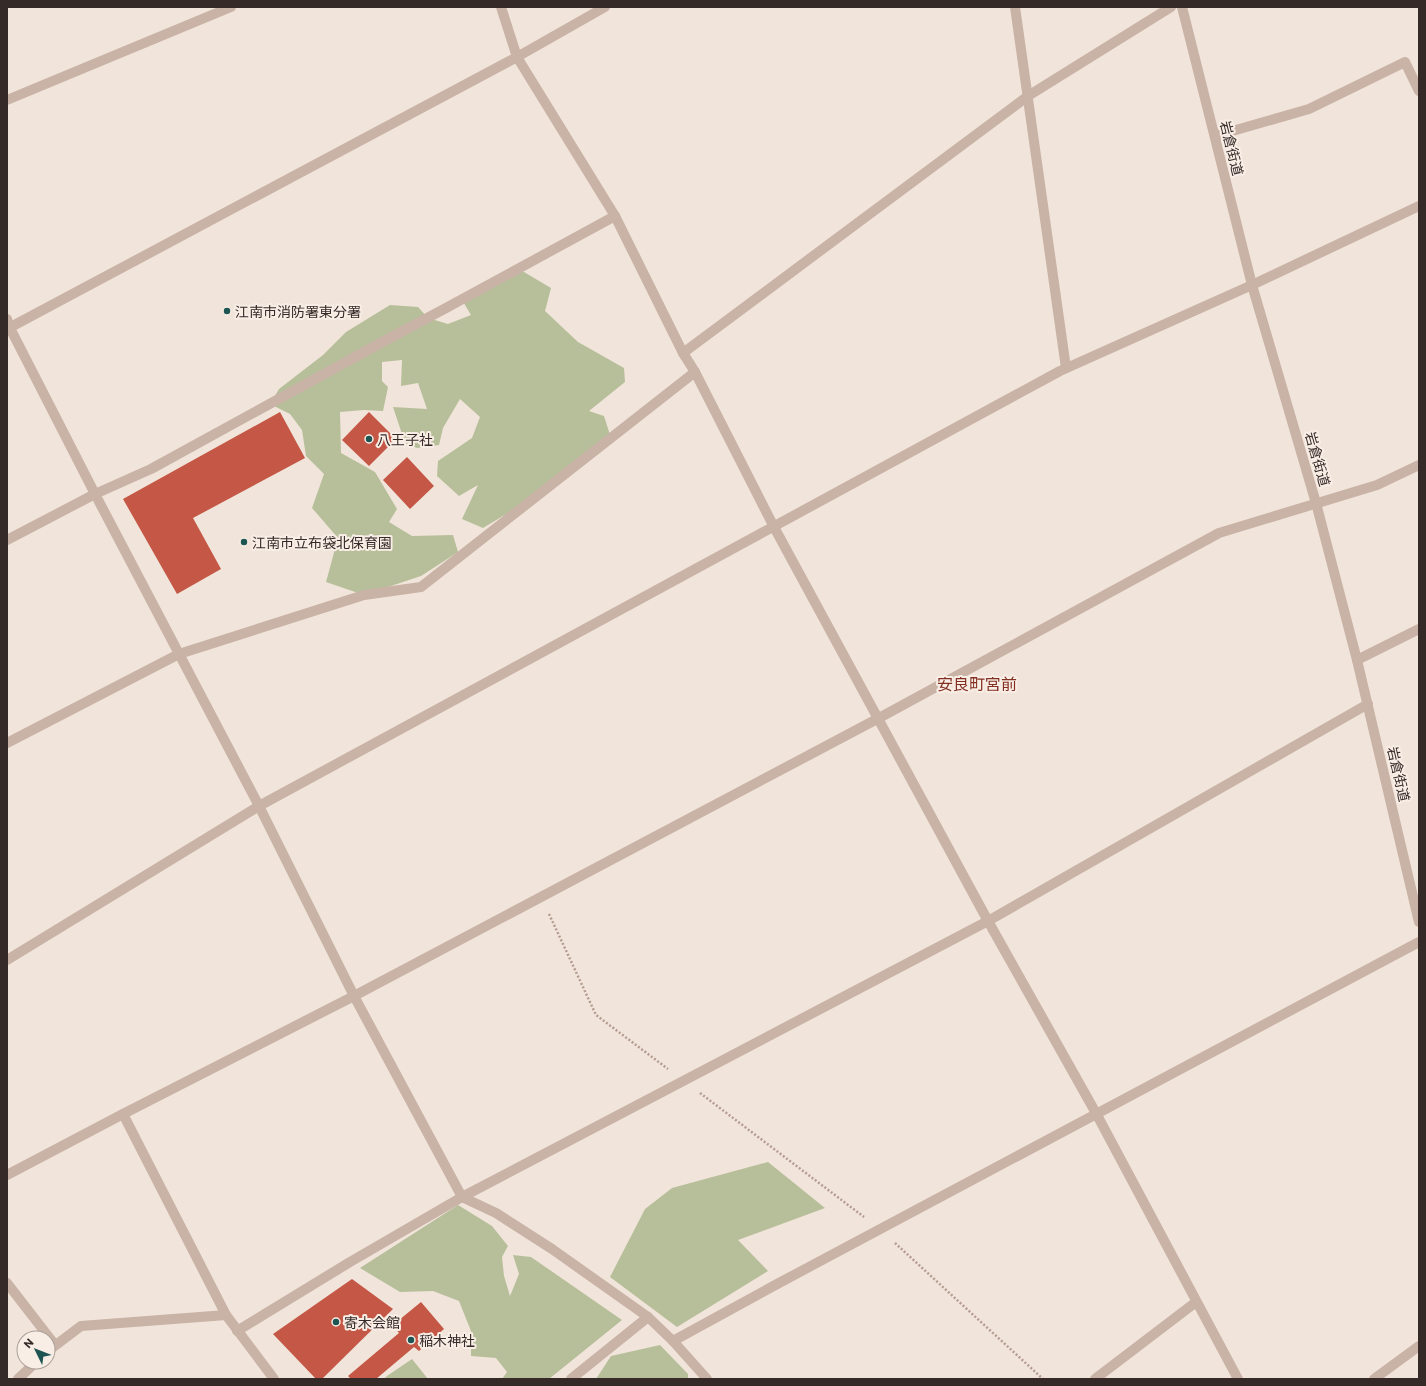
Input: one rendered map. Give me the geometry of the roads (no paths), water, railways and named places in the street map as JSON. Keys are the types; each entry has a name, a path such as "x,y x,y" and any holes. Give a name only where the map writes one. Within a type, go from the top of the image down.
{"street":[{"path":"7,100 231,7"},
{"path":"501,7 517,57 615,216 683,352 695,372 774,526 988,921 1097,1115 1238,1379"},
{"path":"605,7 517,57 8,325 259,806 354,996 462,1197 496,1213 552,1249 648,1317 673,1341 707,1379"},
{"path":"1015,7 1066,368"},
{"path":"683,352 1028,96 1170,7"},
{"name":"岩倉街道","path":"1182,7 1252,285 1316,503 1357,660 1419,922"},
{"path":"1215,136 1309,109 1405,62 1419,91"},
{"path":"7,960 259,806 1066,368 1252,285 1419,206"},
{"path":"7,540 95,494 151,469 615,216"},
{"path":"7,743 179,654 364,595 421,587 695,372"},
{"path":"7,1175 542,897 879,718 1219,533 1377,485 1419,465"},
{"path":"1357,660 1419,629"},
{"path":"237,1331 350,1262 462,1197 988,921 1368,704"},
{"path":"673,1341 1419,942"},
{"path":"123,1114 226,1314 237,1331 274,1379"},
{"path":"7,1283 39,1330"},
{"path":"1095,1379 1196,1302"},
{"path":"56,1344 81,1326 226,1314"},
{"path":"571,1379 648,1317"},
{"path":"1374,1379 1419,1346"},
{"path":"18,1379 28,1370"}],"place":[{"name":"江南市消防署東分署","path":"227,311"},
{"name":"八王子社","path":"369,439"},
{"name":"江南市立布袋北保育園","path":"244,542"},
{"name":"寄木会館","path":"336,1322"},
{"name":"稲木神社","path":"411,1340"}],"district":[{"name":"安良町宮前","path":"977,683"}]}
